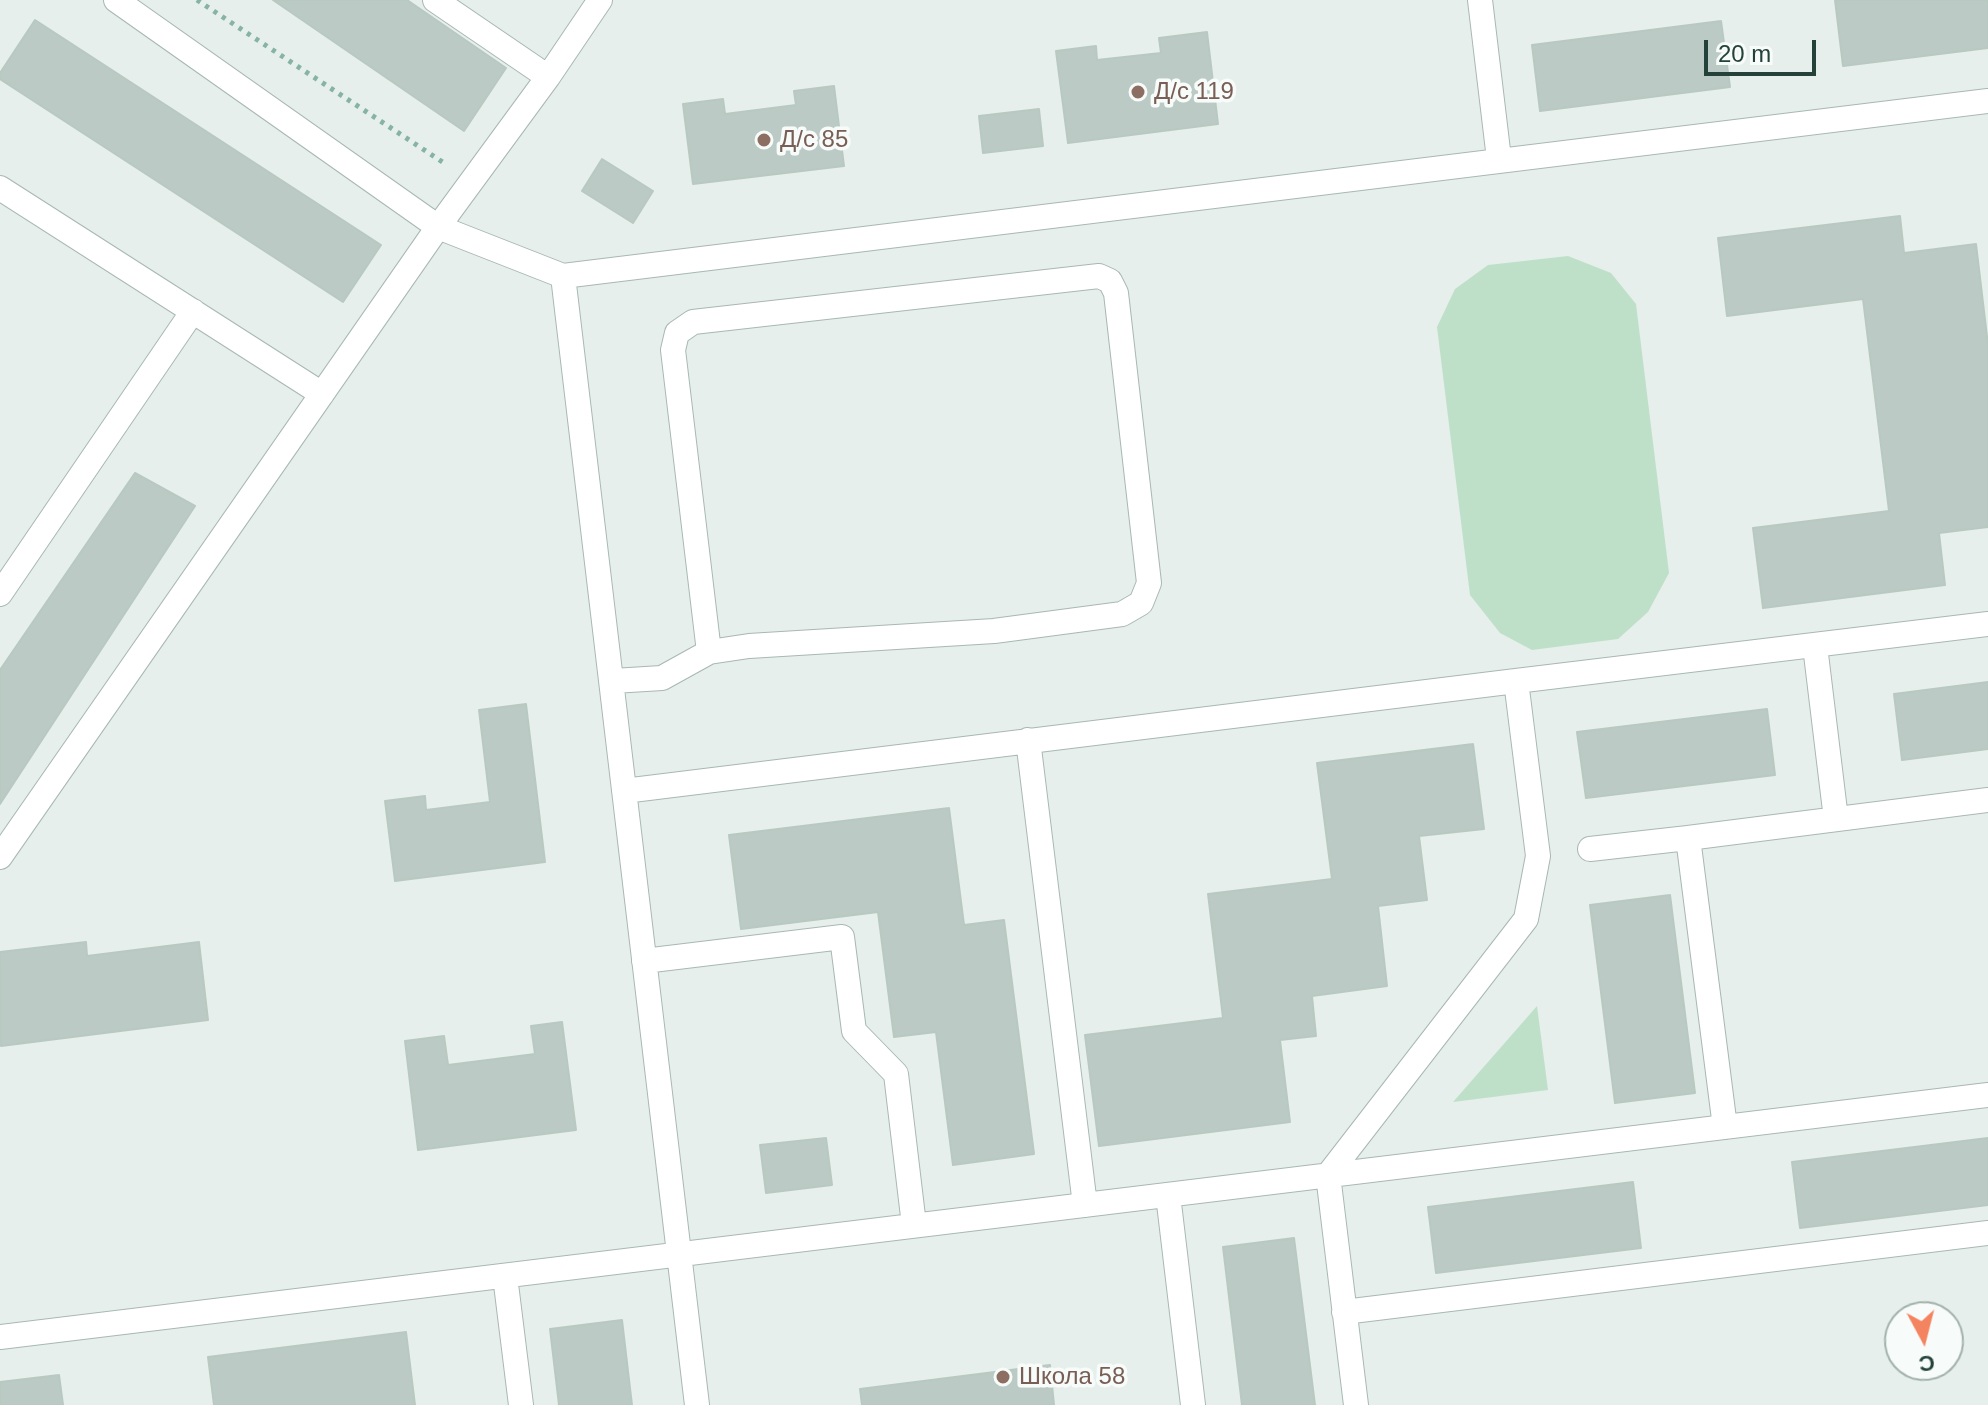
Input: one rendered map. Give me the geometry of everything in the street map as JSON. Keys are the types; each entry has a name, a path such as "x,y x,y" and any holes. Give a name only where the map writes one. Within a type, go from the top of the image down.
{"lane":[{"path":"116,0 438,227 563,276 1988,101"},
{"path":"0,857 438,227 548,77 600,0"},
{"path":"1487,0 1480,0 1499,159"},
{"path":"442,2 548,77"},
{"path":"0,188 322,394"},
{"path":"563,276 697,1405"},
{"path":"613,681 662,678 709,652 749,646 994,631 1122,614 1141,603 1149,583 1116,293 1110,281 1099,276 693,322 677,333 673,350 709,652"},
{"path":"0,594 193,311"},
{"path":"624,791 1988,624"},
{"path":"1815,646 1836,819"},
{"path":"1356,1405 1328,1175 1526,919 1538,856 1516,681"},
{"path":"1028,740 1085,1205"},
{"path":"1590,849 1988,800"},
{"path":"1688,838 1725,1127"},
{"path":"644,961 842,937 854,1031 896,1074 914,1225"},
{"path":"0,1337 1988,1095"},
{"path":"1168,1195 1193,1405"},
{"path":"1344,1312 1988,1233"},
{"path":"505,1276 521,1405"}],"path":[{"path":"197,0 471,181"}],"green space":[{"path":"1568,256 1611,273 1636,304 1669,573 1648,612 1618,639 1532,650 1500,633 1470,595 1437,327 1455,289 1488,265"},
{"path":"1537,1006 1548,1090 1453,1102"}],"building":[{"path":"273,0 407,0 506,68 464,131"},
{"path":"1835,0 1988,0 1988,48 1843,66"},
{"path":"35,20 381,245 343,302 0,79 0,73"},
{"path":"1721,21 1730,87 1540,111 1532,45"},
{"name":"Д/с 119","path":"1207,32 1218,124 1068,143 1056,51 1096,46 1097,60 1161,53 1159,38"},
{"name":"Д/с 85","path":"834,86 844,166 693,184 683,104 723,99 725,114 796,105 794,91"},
{"path":"1039,109 1043,146 983,153 979,116"},
{"path":"602,159 653,191 633,223 582,191"},
{"path":"1900,216 1904,253 1976,244 1988,345 1988,527 1939,533 1945,585 1763,608 1753,528 1889,511 1863,299 1727,316 1718,238"},
{"path":"135,473 195,506 0,804 0,670"},
{"path":"1988,682 1988,749 1902,760 1894,694"},
{"path":"526,704 545,862 395,881 385,801 425,796 426,810 490,802 479,710"},
{"path":"1767,709 1775,775 1586,798 1577,732"},
{"path":"1473,744 1484,829 1419,836 1427,900 1378,906 1387,986 1312,996 1316,1036 1280,1040 1290,1122 1099,1146 1085,1035 1223,1018 1208,894 1332,879 1317,763"},
{"path":"949,808 964,925 1004,920 1034,1154 953,1165 936,1032 894,1037 878,912 741,929 729,835"},
{"path":"1670,895 1695,1093 1615,1103 1590,905"},
{"path":"86,942 87,956 199,942 208,1020 1,1046 0,952"},
{"path":"562,1022 576,1130 418,1150 405,1041 444,1036 448,1065 535,1054 531,1026"},
{"path":"826,1138 832,1185 766,1193 760,1145"},
{"path":"1988,1138 1988,1205 1800,1228 1792,1162"},
{"path":"1633,1182 1641,1248 1436,1273 1428,1207"},
{"path":"1294,1238 1315,1405 1242,1405 1223,1247"},
{"path":"622,1320 632,1405 559,1405 550,1329"},
{"path":"406,1332 415,1405 214,1405 208,1357"},
{"name":"Школа 58","path":"1050,1365 1054,1405 862,1405 860,1389"},
{"path":"59,1375 63,1405 0,1405 0,1382"}],"place":[{"name":"Д/с 119","path":"1138,92"},
{"name":"Д/с 85","path":"764,140"},
{"name":"Школа 58","path":"1003,1377"}]}
